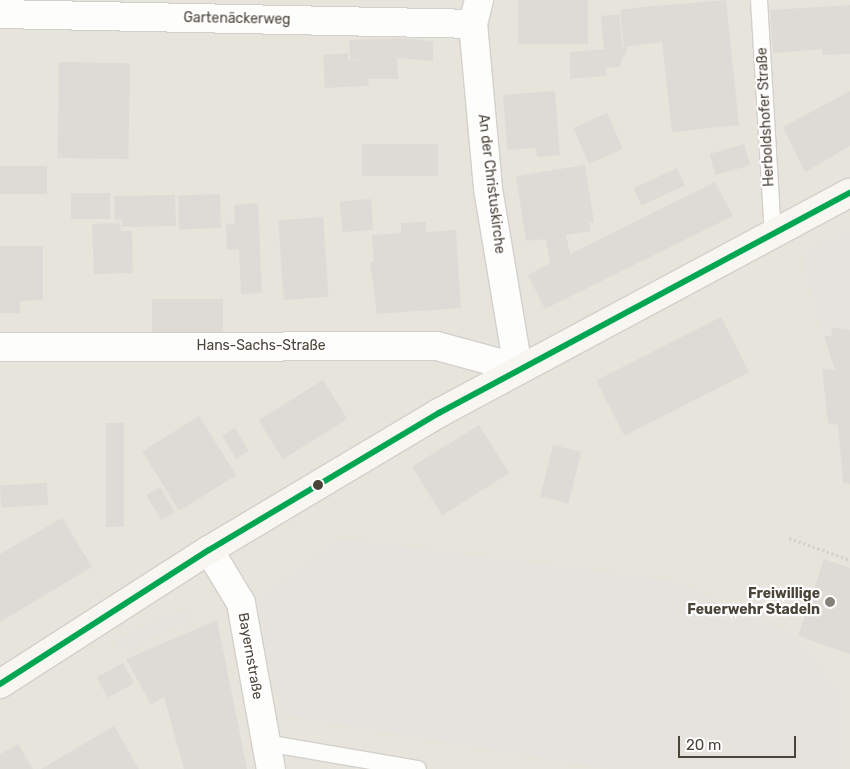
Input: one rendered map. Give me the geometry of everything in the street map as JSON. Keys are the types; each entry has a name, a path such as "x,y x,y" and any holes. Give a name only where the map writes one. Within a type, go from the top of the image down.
{"street":[{"name":"Gartenäckerweg","path":"0,14 476,12"},
{"name":"An der Christuskirche","path":"476,12 488,188 518,368"},
{"path":"0,684 209,550 518,368 850,193"},
{"name":"Hans-Sachs-Straße","path":"0,347 437,346 518,368"},
{"name":"Bayernstraße","path":"209,550 241,604 268,756"}],"lane":[{"name":"Herboldshofer Straße","path":"759,0 773,233"},
{"path":"268,756 418,769"}],"path":[{"path":"790,538 850,560"}],"shaded area":[{"path":"0,0 850,0 850,769 0,769"},
{"path":"850,232 850,330 832,327 831,336 824,336 802,255"},
{"path":"342,539 676,582 795,636 838,692 841,769 611,769 281,714 258,600"},
{"path":"185,609 190,621 119,651 116,640"}],"building":[{"path":"518,0 588,0 588,44 518,44"},
{"path":"726,0 739,125 672,132 662,42 624,47 620,10"},
{"path":"850,5 850,54 823,55 822,49 773,53 770,10"},
{"path":"619,14 623,47 614,48 628,47 619,67 606,68 607,76 570,79 570,52 604,49 601,16"},
{"path":"397,38 433,41 433,61 398,58 397,48 398,79 368,79 369,86 325,88 323,55 349,53 348,60 368,59 350,59 349,40"},
{"path":"59,62 130,63 128,159 57,158"},
{"path":"555,91 560,155 537,157 536,148 507,150 503,95"},
{"path":"850,91 850,146 805,172 783,127"},
{"path":"607,113 623,149 589,164 573,128"},
{"path":"362,144 438,144 438,176 362,176"},
{"path":"744,144 750,165 715,175 709,154"},
{"path":"585,165 594,222 589,223 591,231 566,235 570,254 715,182 733,216 545,309 528,275 550,263 546,239 526,241 516,176"},
{"path":"0,166 47,166 47,194 0,194"},
{"path":"677,168 685,185 642,206 633,188"},
{"path":"71,193 110,193 110,219 71,219"},
{"path":"220,194 221,228 179,229 178,195"},
{"path":"175,195 176,226 122,227 122,219 115,220 114,196"},
{"path":"371,199 373,230 342,232 340,201"},
{"path":"258,203 262,293 241,294 239,249 227,250 226,224 235,223 234,205"},
{"path":"323,217 329,297 284,300 278,220"},
{"path":"426,222 426,232 456,230 461,308 377,314 370,262 374,262 372,235 401,233 401,223"},
{"path":"120,223 121,231 132,231 133,273 94,274 92,224"},
{"path":"0,246 43,246 43,300 20,301 20,313 0,313"},
{"path":"152,299 223,299 223,333 152,333"},
{"path":"721,317 749,372 624,436 596,381"},
{"path":"832,327 850,330 850,484 843,483 838,425 828,423 822,369 835,370 824,336 831,336"},
{"path":"323,380 347,419 283,459 259,420"},
{"path":"199,416 236,475 179,511 142,452"},
{"path":"106,423 124,423 124,527 106,527"},
{"path":"479,425 509,473 442,515 412,467"},
{"path":"235,428 249,451 236,459 222,436"},
{"path":"553,445 581,452 568,503 540,496"},
{"path":"47,483 48,505 1,507 0,485"},
{"path":"160,487 175,512 161,520 146,495"},
{"path":"62,518 92,567 0,622 0,554"},
{"name":"Freiwillige Feuerwehr Stadeln","path":"824,559 850,568 850,654 798,636"},
{"path":"217,620 247,769 184,769 164,697 151,705 126,659"},
{"path":"123,663 134,683 108,698 97,678"},
{"path":"114,726 139,769 41,769"},
{"path":"18,744 33,769 0,769 0,754"}],"transit line":[{"path":"0,684 209,550 439,413 850,193"}],"place":[{"name":"Freiwillige Feuerwehr Stadeln","path":"830,602"}]}
